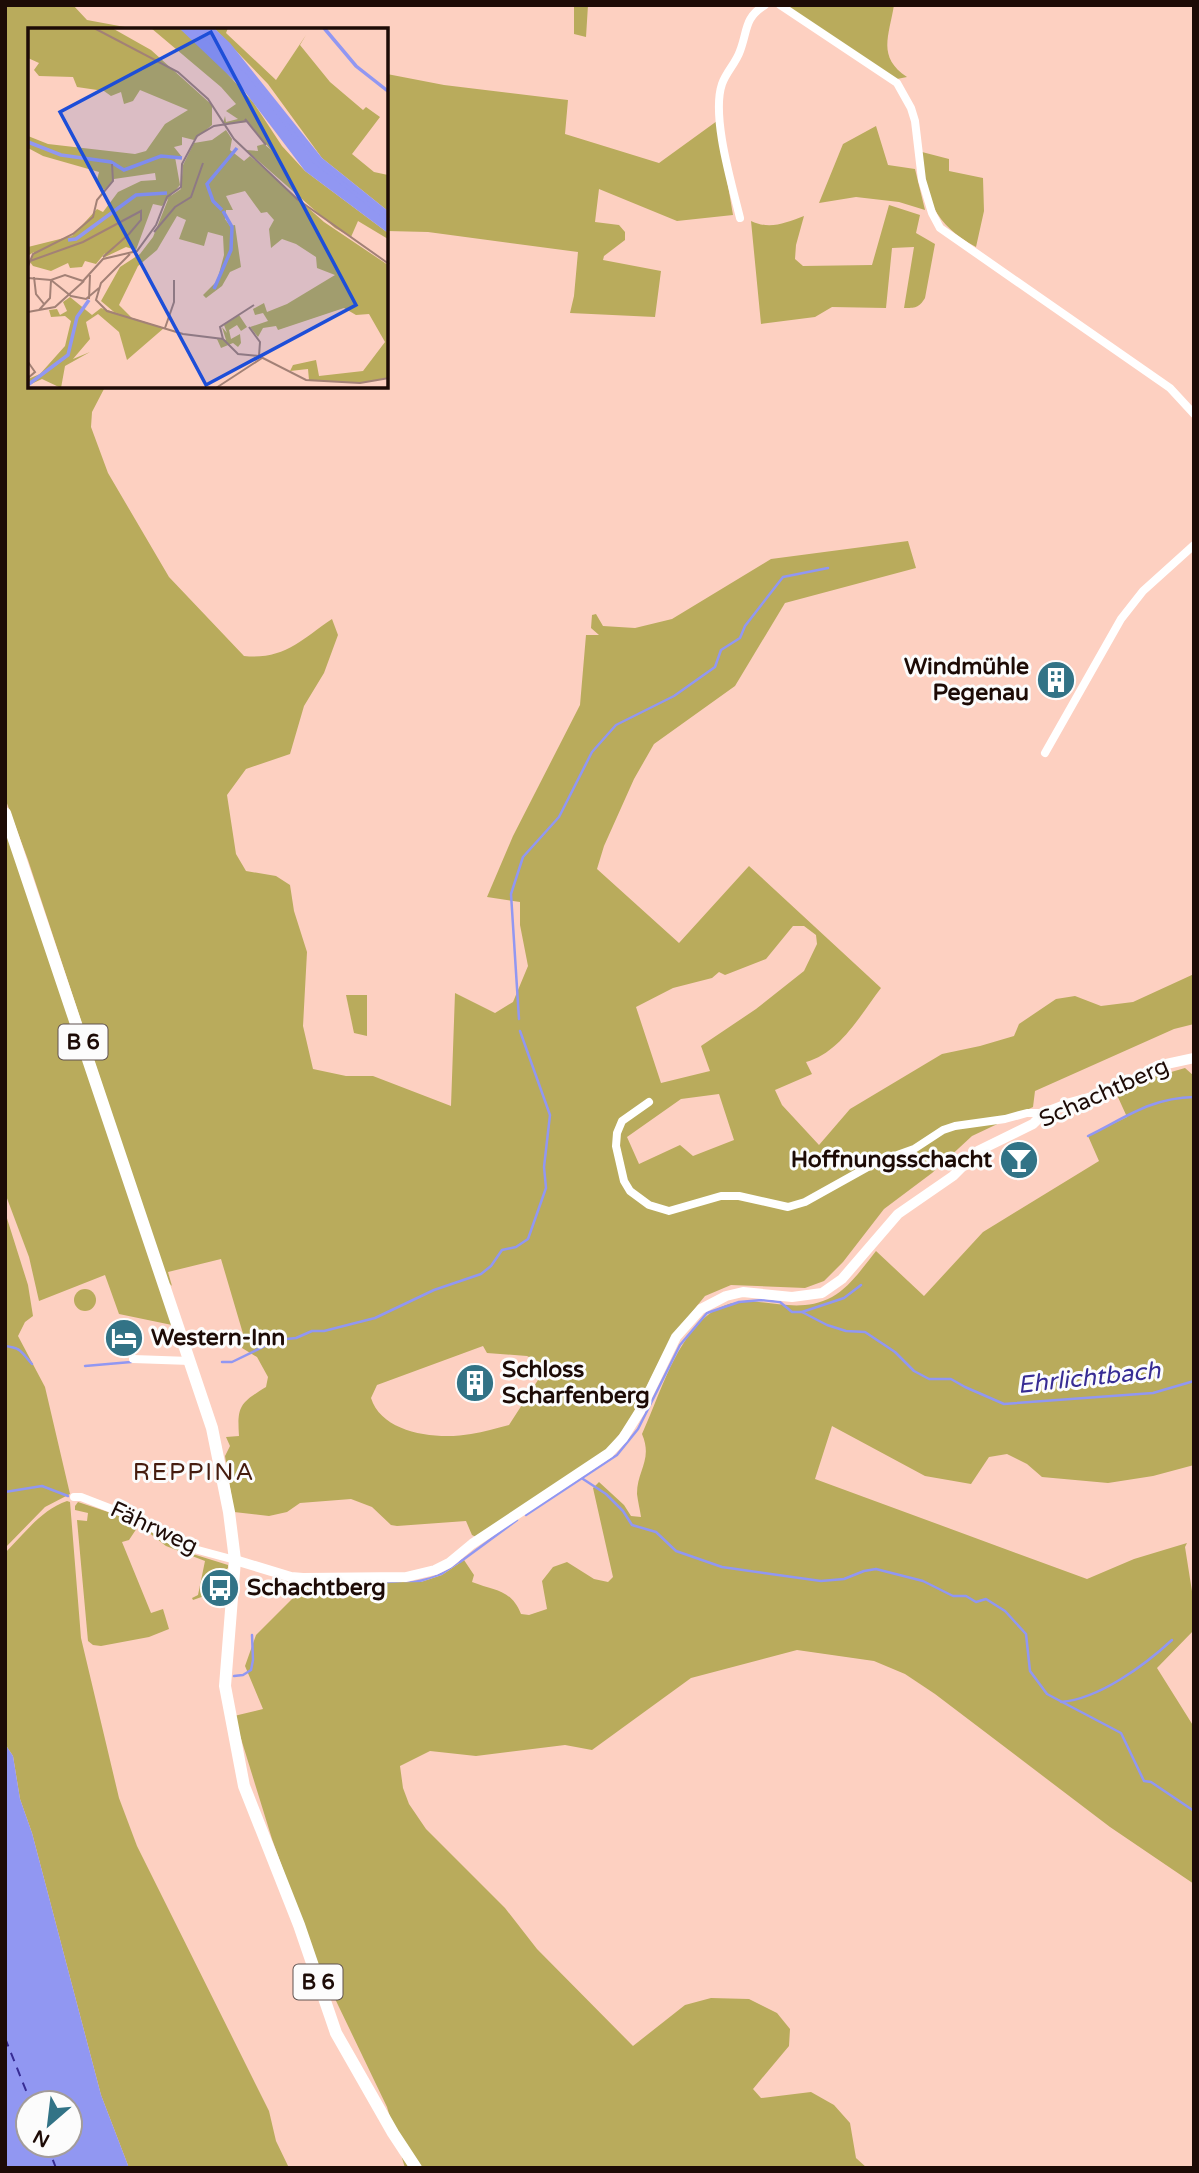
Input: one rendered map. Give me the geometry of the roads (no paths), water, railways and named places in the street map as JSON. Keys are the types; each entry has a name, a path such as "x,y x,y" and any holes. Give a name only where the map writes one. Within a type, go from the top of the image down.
{"main road":[{"name":"B 6","path":"5,813 190,1361 221,1464 235,1564 225,1686 244,1786 299,1925 336,2033 416,2168"}],"street":[{"path":"740,218 719,114 721,85 740,52 752,14 765,5"},
{"path":"780,5 889,75 897,83 915,121 918,163 932,214 940,228 1170,388 1194,414"},
{"path":"1045,753 1121,619 1143,591 1194,545"},
{"name":"Schachtberg","path":"235,1564 303,1578 406,1577 442,1567 615,1448 640,1411 676,1337 701,1309 726,1296 743,1292 792,1297 822,1293 842,1279 898,1214 953,1176 978,1151 1033,1124 1044,1113 1114,1091 1157,1066 1194,1058"},
{"path":"649,1102 622,1121 617,1133 618,1154 624,1181 630,1192 649,1205 669,1211 721,1196 739,1196 788,1207 805,1202 875,1163 914,1149 943,1130 1027,1113 1044,1113"},
{"path":"133,1359 190,1361"},
{"name":"Fährweg","path":"74,1497 126,1513 183,1546 235,1564"}],"water":[{"path":"464,1560 442,1575 421,1582 402,1582 432,1576"},
{"path":"298,1581 357,1582 291,1583"},
{"path":"5,1744 13,1756 20,1799 32,1833 101,2095 129,2168 5,2168"}],"waterway":[{"path":"519,1019 511,894 523,857 559,817 592,752 616,725 674,696 715,667 721,650 740,638 745,626 783,577 828,568"},
{"path":"222,1362 232,1362 277,1340 296,1338 312,1331 324,1331 375,1318 434,1290 481,1274 491,1266 502,1250 516,1247 528,1239 546,1188 544,1167 550,1115 520,1031"},
{"path":"1088,1136 1151,1105 1194,1097"},
{"path":"526,1515 617,1455 638,1429 680,1345 707,1313 739,1302 762,1300 780,1302 792,1312 802,1312 844,1298 861,1285"},
{"name":"Ehrlichtbach","path":"802,1312 827,1325 846,1331 865,1332 895,1352 914,1371 929,1379 951,1379 1004,1404 1153,1393 1194,1381"},
{"path":"5,1346 18,1349 32,1364"},
{"path":"85,1366 131,1362"},
{"path":"583,1479 606,1494 623,1511 632,1525 656,1532 676,1551 722,1567 821,1581 844,1579 876,1569 923,1581 953,1596 966,1596 976,1602 986,1599 1005,1611 1026,1634 1030,1671 1047,1694 1121,1733 1144,1781 1151,1782 1194,1811"},
{"path":"5,1492 42,1486 68,1496"},
{"path":"460,1562 517,1520"},
{"path":"234,1676 251,1670 252,1635"},
{"path":"1061,1702 1076,1700 1106,1688 1149,1660 1172,1640"}],"place":[{"name":"Windmühle Pegenau","path":"1056,680"},
{"name":"Hoffnungsschacht","path":"1019,1160"},
{"name":"Western-Inn","path":"124,1338"},
{"name":"Schloss Scharfenberg","path":"475,1383"},
{"name":"Schachtberg","path":"220,1588"}],"district":[{"name":"REPPINA","path":"194,1472"}]}
